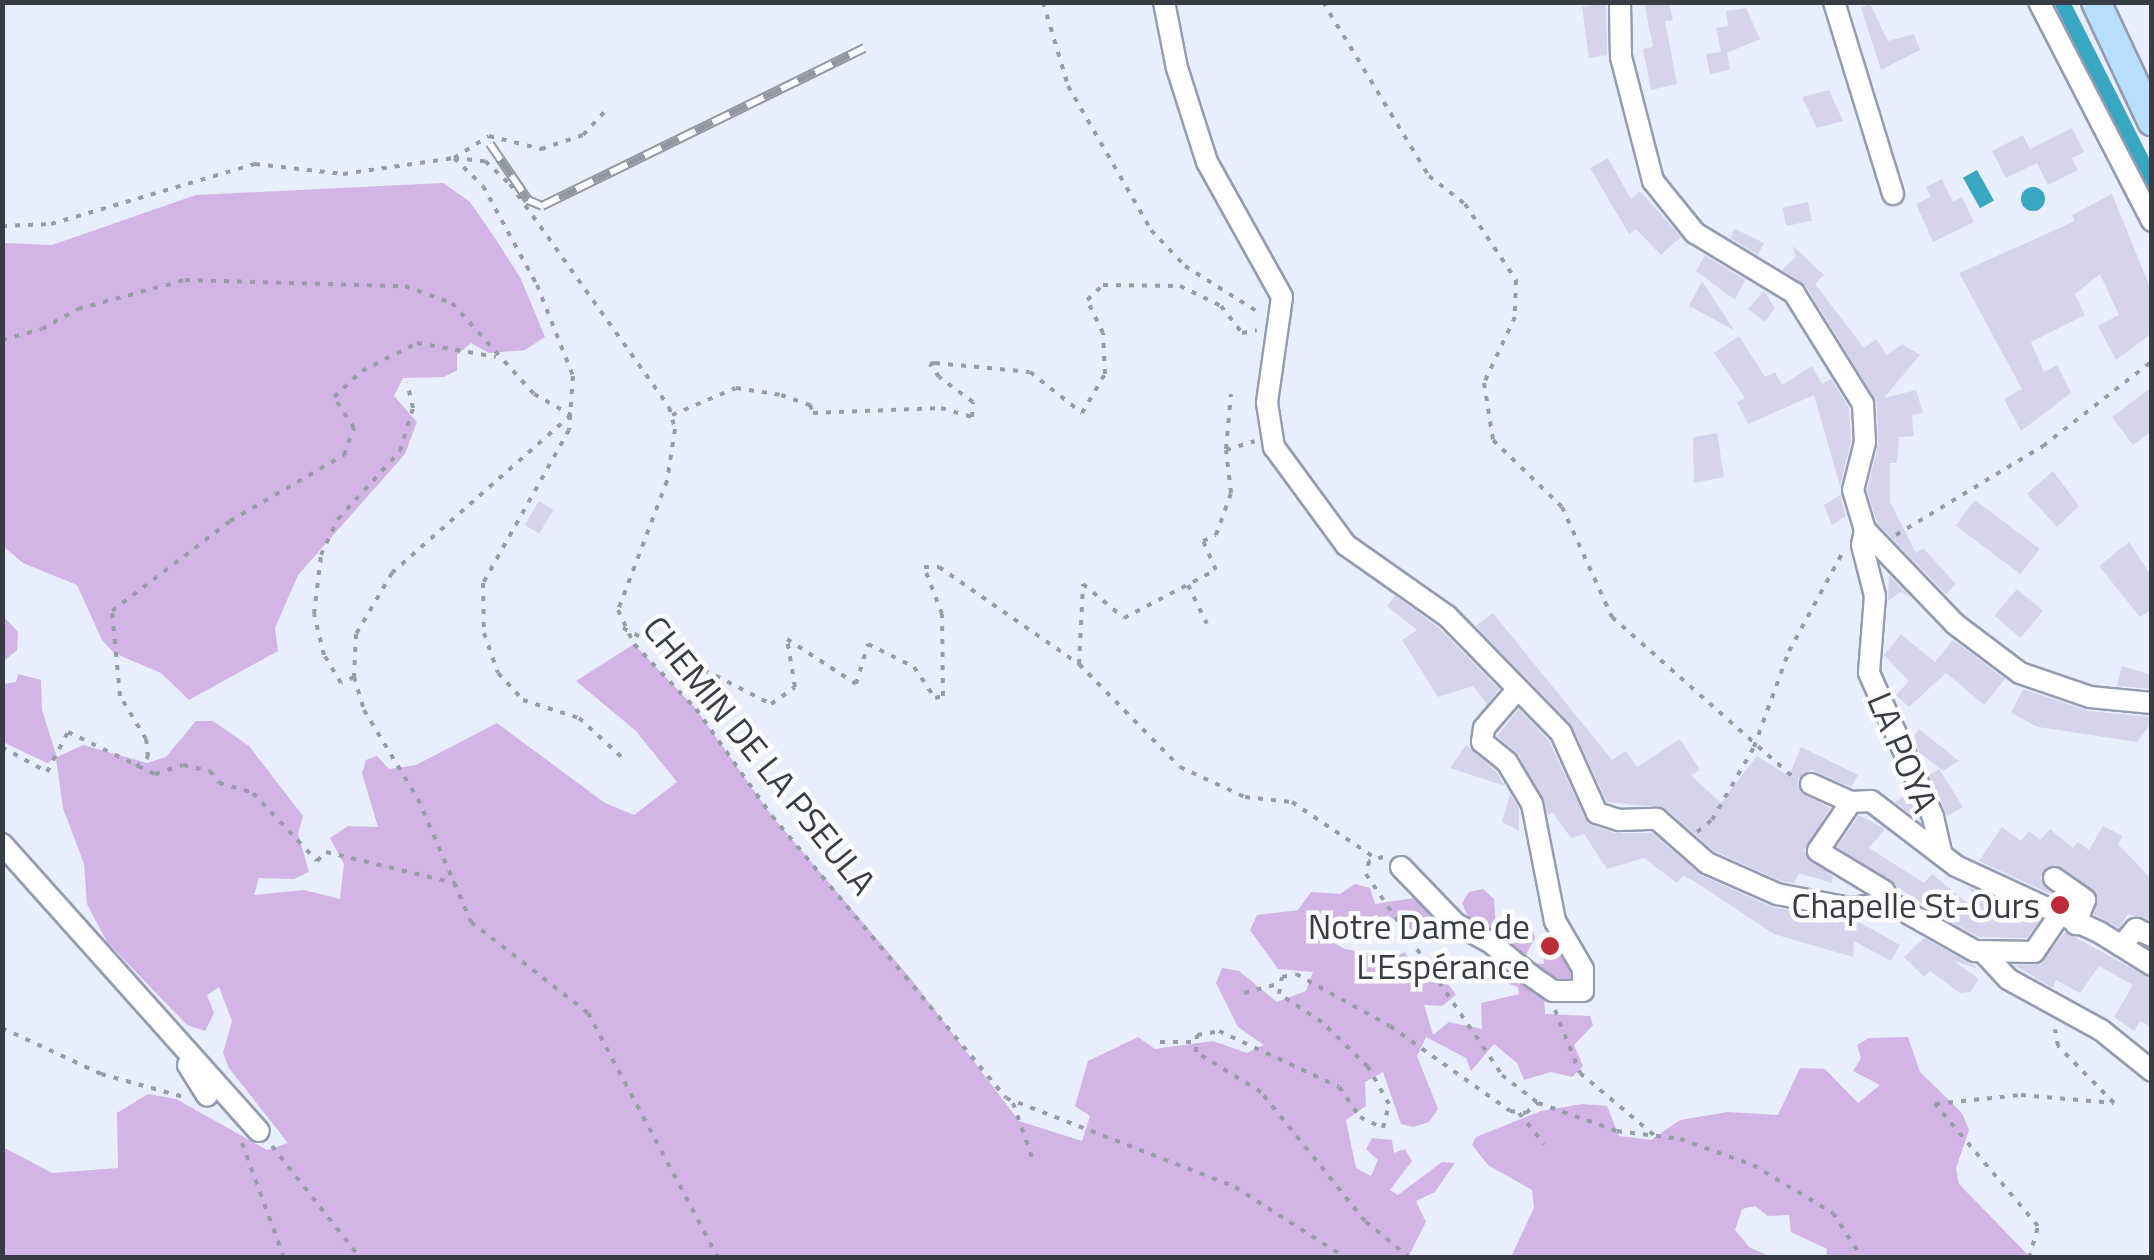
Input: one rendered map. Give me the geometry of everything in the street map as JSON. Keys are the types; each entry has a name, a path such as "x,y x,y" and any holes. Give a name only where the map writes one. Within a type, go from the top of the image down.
{"main road":[{"path":"2096,2 2152,121"}],"street":[{"path":"1164,2 1200,142 1246,239 1278,286 1267,404 1270,436 1346,545 1447,616 1573,751 1596,813 1620,820 1657,819 1736,880 1777,894 1850,908 1890,903 1984,953 2008,980 2102,1030 2152,1071"},
{"name":"LA POYA","path":"1620,2 1621,58 1653,181 1694,233 1794,293 1863,404 1865,442 1853,490 1872,537 1862,545 1875,596 1870,673 1933,817 1942,856"},
{"path":"1834,2 1893,194"},
{"path":"2039,2 2152,220"},
{"path":"1872,537 1955,624 2020,673 2090,697 2152,703"},
{"path":"1401,867 1456,924 1490,942 1553,991 1582,992 1584,969 1555,921 1532,804 1480,736 1516,690"},
{"path":"1812,784 1851,802 1871,800 1942,856 2152,965"},
{"path":"1851,802 1818,852 1884,891 1890,903"},
{"path":"2,844 259,1131"},
{"path":"1984,953 2034,952 2067,921 2085,900 2054,878"},
{"path":"2121,946 2136,930 2152,936"},
{"path":"152,1012 155,1028 210,1100"}],"path":[{"path":"2,226 51,224 255,164 343,174 454,158 485,162 510,184 672,415 736,388 781,395 810,405 814,413 941,408 972,416 973,402 939,377 930,364 935,362 1030,372 1082,413 1099,390 1107,362 1103,332 1087,300 1096,286 1180,286 1202,293 1248,336 1273,312 1184,266 1152,230 1068,86 1043,2"},
{"path":"1323,2 1429,176 1465,204 1516,280 1515,318 1484,383 1493,440 1562,507 1612,617 1754,747 1812,784"},
{"path":"454,158 488,136 540,150 584,135 605,111"},
{"path":"454,158 483,186 537,284 573,376 572,415 492,562 482,616 507,685 537,707 579,718 626,761"},
{"path":"2,340 42,329 78,308 186,280 262,280 302,288 427,292 452,303 496,357 534,394 572,415"},
{"path":"136,767 148,757 146,739 120,696 112,611 230,521 344,455 354,428 334,397 362,371 417,343 496,357"},
{"path":"1683,842 1712,820 1754,747 1802,624 1848,544 1872,537 2006,471 2152,361"},
{"path":"354,676 341,682 324,654 314,614 321,555 338,519 400,451 414,408 407,383"},
{"path":"1079,664 1083,584 1124,618 1216,570 1203,541 1216,536 1231,493 1226,450 1230,394"},
{"path":"572,415 392,573 356,634 354,676 364,710 418,799 471,922 588,1012 718,1258"},
{"name":"CHEMIN DE LA PSEULA","path":"672,415 666,481 624,582 618,610 623,628 696,709 772,816 912,980 986,1081 1014,1102 1234,1186 1346,1258"},
{"path":"1226,450 1270,436"},
{"path":"623,628 771,704 795,687 787,639 856,684 868,644 914,666 935,698 944,696 942,614 924,567 939,567 1079,664 1180,767 1245,797 1292,802 1375,858 1401,867"},
{"path":"1188,585 1207,624"},
{"path":"2,746 47,772 68,732 154,774 183,766 210,771 219,782 252,792 317,861 326,852 454,883"},
{"path":"1375,858 1366,874 1502,1076 1538,1103 1617,1131 1697,1143 1753,1165 1834,1213 1862,1258"},
{"path":"1244,994 1296,974 1390,1026 1519,1113 1544,1144"},
{"path":"1195,1042 1204,1030 1218,1031 1279,1058 1339,1087 1360,1117 1383,1128 1390,1104 1368,1067 1322,1022 1279,994 1277,984"},
{"path":"1553,991 1580,1073 1655,1136"},
{"path":"2028,1258 2038,1226 1935,1104 2021,1095 2114,1103 2058,1046 2054,1023"},
{"path":"2,1028 101,1074 210,1100"},
{"path":"1160,1042 1195,1042"},
{"path":"1195,1042 1205,1060 1240,1074 1261,1092 1365,1221 1410,1258"},
{"path":"1014,1102 1034,1162"},
{"path":"1519,1113 1538,1103"},
{"path":"233,1131 284,1258"},
{"path":"259,1131 360,1258"}],"shaded area":[{"path":"443,183 469,201 493,235 521,279 545,337 525,350 489,353 471,343 457,355 457,370 444,377 403,378 394,396 417,422 405,454 298,575 275,628 278,651 189,700 161,673 114,653 102,640 77,585 23,563 3,546 3,243 52,245 196,195"},
{"path":"3,616 18,632 17,650 3,662"},
{"path":"634,644 696,709 772,816 912,980 1019,1121 1082,1141 1090,1116 1075,1106 1088,1061 1138,1037 1155,1049 1213,1041 1247,1053 1264,1045 1238,1027 1216,983 1222,968 1239,971 1277,1002 1306,991 1313,972 1278,969 1250,930 1257,915 1298,910 1311,892 1340,894 1355,884 1370,888 1375,904 1421,897 1441,919 1429,931 1414,931 1387,915 1373,931 1352,933 1327,916 1319,935 1345,949 1393,958 1405,952 1419,980 1449,985 1456,995 1442,1006 1424,1005 1433,1035 1449,1022 1482,1029 1481,1003 1519,994 1518,987 1486,976 1487,958 1462,903 1469,892 1483,889 1494,899 1496,930 1532,927 1535,938 1522,962 1544,964 1542,938 1556,933 1581,979 1544,995 1545,1014 1590,1016 1593,1025 1574,1045 1583,1066 1572,1077 1551,1072 1524,1080 1517,1063 1494,1044 1471,1071 1466,1058 1426,1037 1417,1056 1438,1109 1429,1122 1413,1127 1401,1124 1383,1072 1365,1082 1366,1106 1346,1120 1356,1168 1371,1176 1378,1160 1366,1149 1372,1138 1392,1140 1394,1153 1405,1149 1412,1161 1390,1190 1398,1195 1442,1162 1455,1163 1435,1192 1416,1201 1426,1222 1408,1257 3,1257 3,1147 52,1173 118,1168 117,1113 148,1094 176,1099 267,1150 288,1143 229,1068 223,1053 232,1021 219,987 207,995 214,1013 205,1031 187,1025 107,942 87,904 84,864 63,808 56,758 47,763 3,742 3,684 16,682 18,674 41,680 42,710 57,757 83,745 147,763 166,757 196,721 213,721 249,746 303,816 298,834 309,872 294,879 259,878 254,895 304,890 340,899 344,864 330,838 348,826 378,827 362,773 366,760 377,756 389,769 416,765 497,723 605,803 634,815 677,782 636,731 576,681"},
{"path":"1908,1037 1920,1072 1962,1113 1969,1130 1956,1168 1959,1184 2030,1257 1826,1257 1827,1249 1791,1232 1789,1215 1768,1216 1755,1206 1742,1209 1735,1230 1749,1247 1771,1257 1511,1257 1534,1208 1532,1190 1488,1165 1472,1145 1476,1137 1541,1111 1582,1104 1607,1106 1619,1136 1651,1140 1680,1120 1728,1112 1778,1115 1800,1068 1825,1069 1858,1103 1880,1085 1853,1071 1861,1058 1857,1045 1869,1038"}],"water":[{"path":"2054,3 2071,3 2151,162 2151,198"},
{"path":"1977,170 1994,201 1980,208 1963,178"},
{"path":"2033,187 2045,199 2033,211 2021,199"}],"building":[{"path":"1644,2 1669,2 1673,20 1665,21 1677,84 1651,90 1643,49 1653,47"},
{"path":"1606,3 1607,55 1589,58 1582,7"},
{"path":"1870,4 1888,41 1914,34 1920,50 1881,70 1861,8"},
{"path":"1746,8 1760,39 1727,53 1730,70 1710,74 1706,54 1721,52 1716,28 1728,26 1726,11"},
{"path":"1829,90 1843,121 1817,128 1802,97"},
{"path":"2072,128 2084,152 2072,158 2078,170 2048,185 2037,163 2006,178 1992,151 2023,135 2030,149"},
{"path":"1608,158 1631,199 1640,191 1681,237 1661,255 1636,229 1629,234 1590,168"},
{"path":"1942,179 1953,202 1962,197 1974,222 1933,242 1916,204 1931,197 1926,187"},
{"path":"2112,194 2152,292 2152,333 2116,360 2098,326 2119,315 2100,274 2075,294 2085,315 2031,342 2044,372 2057,365 2071,393 2021,431 2004,399 2022,389 1959,273 2075,221 2072,215"},
{"path":"1808,202 1812,221 1787,226 1783,207"},
{"path":"1735,229 1764,243 1758,255 1730,238"},
{"path":"1793,246 1824,275 1815,284 1864,348 1876,339 1887,355 1902,344 1920,355 1884,398 1916,390 1923,413 1912,415 1914,436 1899,437 1897,463 1890,463 1890,502 1916,553 1923,548 1956,584 1946,594 1877,523 1867,490 1878,445 1877,402 1806,286 1782,270 1796,257"},
{"path":"1705,255 1745,280 1735,300 1696,271"},
{"path":"1702,281 1734,330 1689,306"},
{"path":"1764,291 1775,308 1765,322 1748,309"},
{"path":"1739,336 1765,377 1775,372 1782,385 1812,366 1822,384 1831,379 1849,408 1851,441 1840,486 1814,395 1748,424 1737,402 1745,398 1714,353"},
{"path":"2152,387 2152,431 2133,445 2112,417"},
{"path":"1717,433 1724,477 1694,483 1693,437"},
{"path":"2053,471 2079,506 2057,527 2027,494"},
{"path":"1840,495 1846,516 1832,525 1824,505"},
{"path":"1975,500 2040,549 2020,574 1956,526"},
{"path":"539,501 554,510 539,534 525,525"},
{"path":"2129,542 2152,577 2152,609 2140,617 2099,566"},
{"path":"1889,575 1911,598 1901,592 1888,601"},
{"path":"2017,589 2043,611 2021,638 1995,616"},
{"path":"1395,596 1438,627 1499,689 1487,704 1473,686 1438,697 1402,640 1417,630 1387,606"},
{"path":"1493,613 1612,760 1626,751 1637,767 1680,739 1700,770 1691,775 1721,803 1757,756 1789,776 1801,747 1858,775 1851,787 1811,770 1798,779 1801,793 1830,808 1804,851 1833,876 1832,883 1799,873 1794,883 1781,881 1714,851 1665,808 1607,802 1571,724 1476,626"},
{"path":"1901,634 1935,662 1953,640 2005,679 1984,705 1946,673 1909,707 1896,695 1909,681 1884,655"},
{"path":"2122,666 2152,675 2152,689 2117,686"},
{"path":"2023,689 2088,711 2152,717 2152,722 2137,742 2038,727 2011,713"},
{"path":"1519,709 1549,741 1588,824 1615,833 1652,833 1701,875 1772,907 1859,922 1900,945 1891,961 1854,941 1853,957 1774,934 1694,881 1683,876 1677,883 1644,858 1607,869 1584,834 1571,838 1552,812 1548,815 1519,755 1497,736"},
{"path":"1919,729 1959,761 1943,771 1919,752 1913,737"},
{"path":"1466,745 1496,771 1505,786 1450,768"},
{"path":"1939,769 1963,807 1947,816 1929,775"},
{"path":"1907,793 1920,821 1895,802"},
{"path":"1510,794 1519,809 1519,831 1502,822"},
{"path":"1859,815 1885,829 1869,848 1924,883 1932,874 1987,919 1969,887 2040,920 2027,938 1979,937 1944,918 1837,847"},
{"path":"2103,826 2123,836 2118,844 2152,880 2152,921 2128,914 2119,928 2094,915 2096,893 2056,865 2040,878 2059,898 1979,861 2002,827 2021,841 2029,831 2040,840 2050,829 2073,848 2078,842 2089,850"},
{"path":"2065,932 2152,979 2152,1027 2140,1021 2134,1031 2114,1017 2133,985 2099,966 2080,993 2056,980 2053,988 2014,965 2041,964"},
{"path":"1924,938 1980,969 1954,961 1979,979 1970,992 1960,993 1930,971 1924,977 1904,957"}],"railway":[{"path":"490,144 528,200 542,206 864,48"}],"place":[{"name":"Chapelle St-Ours","path":"2060,905"},
{"name":"Notre Dame de L'Espérance","path":"1550,946"}]}
